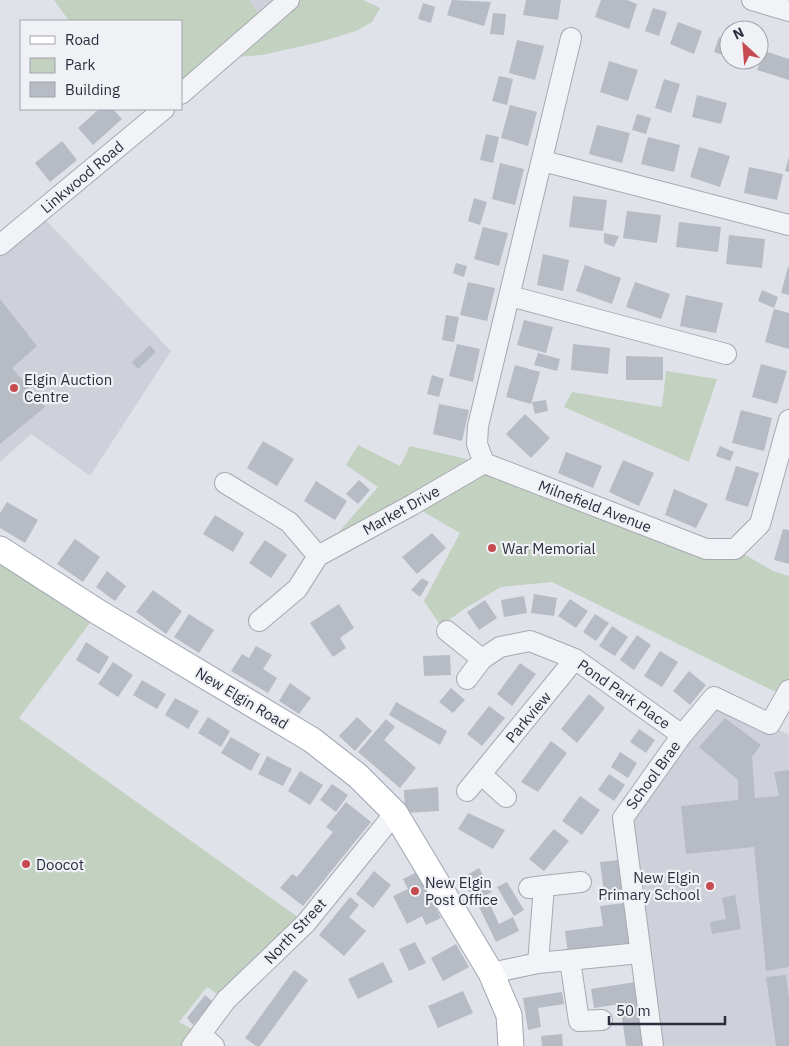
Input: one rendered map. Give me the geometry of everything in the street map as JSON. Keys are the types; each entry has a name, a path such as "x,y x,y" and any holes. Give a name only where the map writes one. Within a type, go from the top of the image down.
{"main road":[{"name":"New Elgin Road","path":"0,549 98,612 312,740 358,776 395,813 491,973 509,1015 512,1046"}],"street":[{"path":"182,93 289,0"},
{"path":"752,0 789,11"},
{"path":"484,463 477,444 478,426 571,38"},
{"name":"Linkwood Road","path":"0,245 163,110"},
{"path":"543,161 789,225"},
{"path":"510,296 726,354"},
{"name":"Milnefield Avenue","path":"484,463 706,549 735,549 760,524 789,420"},
{"name":"Market Drive","path":"260,621 297,590 318,556 484,463"},
{"path":"225,483 289,522 318,556"},
{"path":"447,631 482,659"},
{"name":"Pond Park Place","path":"467,679 482,659 500,647 530,640 575,659 682,736"},
{"name":"Parkview","path":"467,791 575,659"},
{"name":"School Brae","path":"654,1046 623,818 682,736 714,697 770,724 789,690"},
{"path":"481,774 506,797"},
{"name":"North Street","path":"202,1042 226,1000 306,923 395,813"},
{"path":"538,963 537,887 581,882"},
{"path":"491,973 538,963 640,953"},
{"path":"570,960 579,1022 602,1020"}],"shaded area":[{"path":"249,0 290,0 265,22"},
{"path":"39,213 171,351 90,476 31,434 0,462 0,245"},
{"name":"New Elgin Primary School","path":"714,697 789,735 789,1046 653,1046 623,818"}],"green space":[{"path":"54,0 249,0 265,22 289,0 363,0 380,8 372,22 356,31 320,42 262,55 223,58 182,93 182,20 68,20"},
{"path":"666,371 717,379 689,462 564,407 572,392 662,407"},
{"path":"358,445 400,466 410,446 484,463 735,549 773,571 789,576 789,690 786,697 552,582 501,587 464,609 441,626 424,601 460,533 412,505 318,556 378,487 346,465"},
{"path":"0,549 98,612 19,718 306,923 226,1000 207,987 179,1022 201,1034 192,1046 0,1046"}],"building":[{"path":"452,0 491,2 484,26 447,15"},
{"path":"526,0 561,0 558,20 523,15"},
{"path":"601,0 627,0 637,4 629,29 595,17"},
{"path":"423,3 435,7 431,23 418,19"},
{"path":"653,8 667,12 659,36 645,31"},
{"path":"493,13 506,14 504,35 490,34"},
{"path":"678,22 702,31 694,54 670,44"},
{"path":"719,37 719,54 714,52"},
{"path":"517,40 544,46 535,80 509,73"},
{"path":"769,53 789,59 789,80 757,70 769,70"},
{"path":"609,61 638,70 628,101 600,92"},
{"path":"499,76 513,79 507,105 492,101"},
{"path":"664,79 680,84 671,113 655,108"},
{"path":"697,95 727,103 721,124 692,117"},
{"path":"510,105 537,112 528,146 501,138"},
{"path":"98,110 114,110 122,119 93,145 78,128"},
{"path":"637,114 651,118 646,134 632,130"},
{"path":"597,125 630,133 622,163 589,154"},
{"path":"486,134 499,137 493,163 480,160"},
{"path":"648,137 680,145 674,172 641,164"},
{"path":"62,141 77,160 50,182 35,163"},
{"path":"699,147 730,156 720,187 690,177"},
{"path":"789,157 789,172 785,171"},
{"path":"500,163 524,169 515,205 492,199"},
{"path":"749,167 783,174 777,200 744,193"},
{"path":"573,196 607,200 603,231 569,227"},
{"path":"474,198 487,202 480,225 468,221"},
{"path":"627,211 661,215 657,243 623,238"},
{"path":"679,222 721,227 718,252 676,247"},
{"path":"483,227 508,233 499,266 474,259"},
{"path":"604,233 619,236 614,247 604,243"},
{"path":"729,235 765,239 762,268 726,264"},
{"path":"543,254 569,260 563,291 537,285"},
{"path":"456,263 467,266 464,277 453,273"},
{"path":"585,265 621,278 612,304 576,291"},
{"path":"789,267 789,295 781,293"},
{"path":"468,282 495,288 487,321 460,315"},
{"path":"635,282 670,294 661,319 626,307"},
{"path":"762,290 778,297 774,308 758,301"},
{"path":"686,295 723,303 716,333 680,326"},
{"name":"Elgin Auction Centre","path":"0,299 37,346 12,368 45,407 0,444"},
{"path":"774,309 789,313 789,349 765,342"},
{"path":"446,315 459,317 454,342 442,340"},
{"path":"524,320 553,327 546,353 517,345"},
{"path":"457,344 480,349 473,382 449,376"},
{"path":"573,344 610,348 608,374 571,370"},
{"path":"150,345 156,352 138,369 132,362"},
{"path":"538,353 560,359 557,371 534,365"},
{"path":"626,356 663,357 663,380 626,380"},
{"path":"761,364 787,371 777,404 752,397"},
{"path":"515,365 540,372 531,404 506,397"},
{"path":"432,375 444,379 439,397 427,394"},
{"path":"546,400 548,411 535,414 532,402"},
{"path":"439,404 469,410 462,441 433,434"},
{"path":"741,410 772,418 764,451 732,443"},
{"path":"525,414 550,438 531,458 506,434"},
{"path":"263,441 294,459 277,486 247,468"},
{"path":"720,446 734,452 730,461 716,456"},
{"path":"566,452 602,466 593,488 558,473"},
{"path":"623,460 654,473 639,506 609,492"},
{"path":"736,466 759,473 748,507 725,500"},
{"path":"359,480 370,490 358,504 346,494"},
{"path":"316,481 347,501 335,520 304,501"},
{"path":"674,489 708,504 696,528 665,515"},
{"path":"7,502 38,520 25,543 0,528 0,513"},
{"path":"215,515 244,533 233,552 203,534"},
{"path":"783,529 789,530 789,564 774,560"},
{"path":"432,533 446,548 417,574 402,557"},
{"path":"75,539 100,557 83,582 57,564"},
{"path":"265,540 287,555 271,578 249,563"},
{"path":"107,571 126,586 115,601 96,587"},
{"path":"422,578 429,582 420,597 411,590"},
{"path":"153,590 182,611 166,634 136,612"},
{"path":"534,594 557,598 554,616 531,613"},
{"path":"524,596 527,613 504,617 501,600"},
{"path":"570,599 588,611 576,628 558,616"},
{"path":"485,600 497,618 479,630 467,612"},
{"path":"339,604 354,628 340,638 346,648 333,657 310,623"},
{"path":"189,614 214,630 199,653 174,637"},
{"path":"595,614 609,623 596,641 583,632"},
{"path":"612,626 628,637 615,656 599,646"},
{"path":"637,635 651,645 634,670 620,660"},
{"path":"86,642 109,657 99,674 76,660"},
{"path":"256,646 272,655 263,669 277,678 268,693 231,671 242,654 249,658"},
{"path":"660,651 678,662 662,687 644,676"},
{"path":"450,655 451,675 424,676 423,656"},
{"path":"113,662 133,675 118,697 98,684"},
{"path":"520,663 536,674 512,706 497,694"},
{"path":"689,671 706,685 690,705 673,691"},
{"path":"142,680 166,694 157,709 133,695"},
{"path":"290,683 311,698 299,714 279,701"},
{"path":"451,688 465,700 453,713 439,702"},
{"path":"589,694 605,708 577,743 561,729"},
{"path":"175,698 199,711 188,729 165,715"},
{"path":"396,702 447,731 440,745 389,715"},
{"path":"489,706 505,718 482,746 467,734"},
{"path":"208,717 230,731 221,747 198,733"},
{"path":"357,717 372,731 355,751 339,736"},
{"path":"725,718 761,745 752,757 755,798 779,796 774,772 789,770 789,967 766,971 754,847 686,854 681,806 738,800 738,780 699,747"},
{"path":"386,719 395,727 384,740 416,768 400,788 358,752"},
{"path":"639,729 655,740 646,753 630,742"},
{"path":"231,737 260,754 251,771 221,753"},
{"path":"551,741 567,753 538,792 521,782"},
{"path":"620,752 637,763 628,778 611,767"},
{"path":"267,756 292,769 283,786 258,774"},
{"path":"300,771 323,785 310,805 288,791"},
{"path":"609,774 625,785 614,801 598,790"},
{"path":"332,784 348,795 336,812 320,800"},
{"path":"438,787 439,811 405,813 404,790"},
{"path":"580,796 600,810 582,835 562,821"},
{"path":"346,802 371,822 303,906 280,888 292,874 297,877 333,832 326,827"},
{"path":"468,813 505,830 493,849 458,829"},
{"path":"554,829 569,841 544,871 529,859"},
{"name":"Doocot","path":"26,859 31,864 26,869 21,864"},
{"path":"618,860 623,897 605,900 600,862"},
{"path":"479,868 492,892 474,901 462,878"},
{"path":"374,871 391,885 373,908 356,894"},
{"path":"417,872 441,918 426,925 422,916 407,924 393,896 408,889 403,879"},
{"path":"507,882 524,910 514,916 497,887"},
{"path":"735,895 741,929 712,934 710,922 726,919 722,898"},
{"path":"350,897 359,905 349,917 366,931 344,956 319,935"},
{"path":"489,902 499,924 513,917 519,931 496,942 479,907"},
{"path":"624,903 629,946 568,954 565,931 603,926 600,906"},
{"path":"415,942 426,963 409,971 399,949"},
{"path":"456,944 469,967 443,981 431,958"},
{"path":"383,962 393,982 358,999 348,979"},
{"path":"294,970 308,980 260,1046 256,1046 245,1038"},
{"path":"786,975 789,998 789,1046 776,1046 766,977"},
{"path":"635,982 644,1046 626,1046 620,1004 594,1008 591,989"},
{"path":"463,991 473,1013 438,1028 428,1006"},
{"path":"562,992 564,1004 538,1008 541,1027 528,1030 523,998"},
{"path":"205,995 213,1002 193,1025 187,1018"},
{"path":"562,1034 563,1046 542,1046 541,1036"}],"place":[{"name":"Elgin Auction Centre","path":"14,388"},
{"name":"War Memorial","path":"492,548"},
{"name":"Doocot","path":"26,864"},
{"name":"New Elgin Primary School","path":"710,886"},
{"name":"New Elgin Post Office","path":"415,891"}]}
